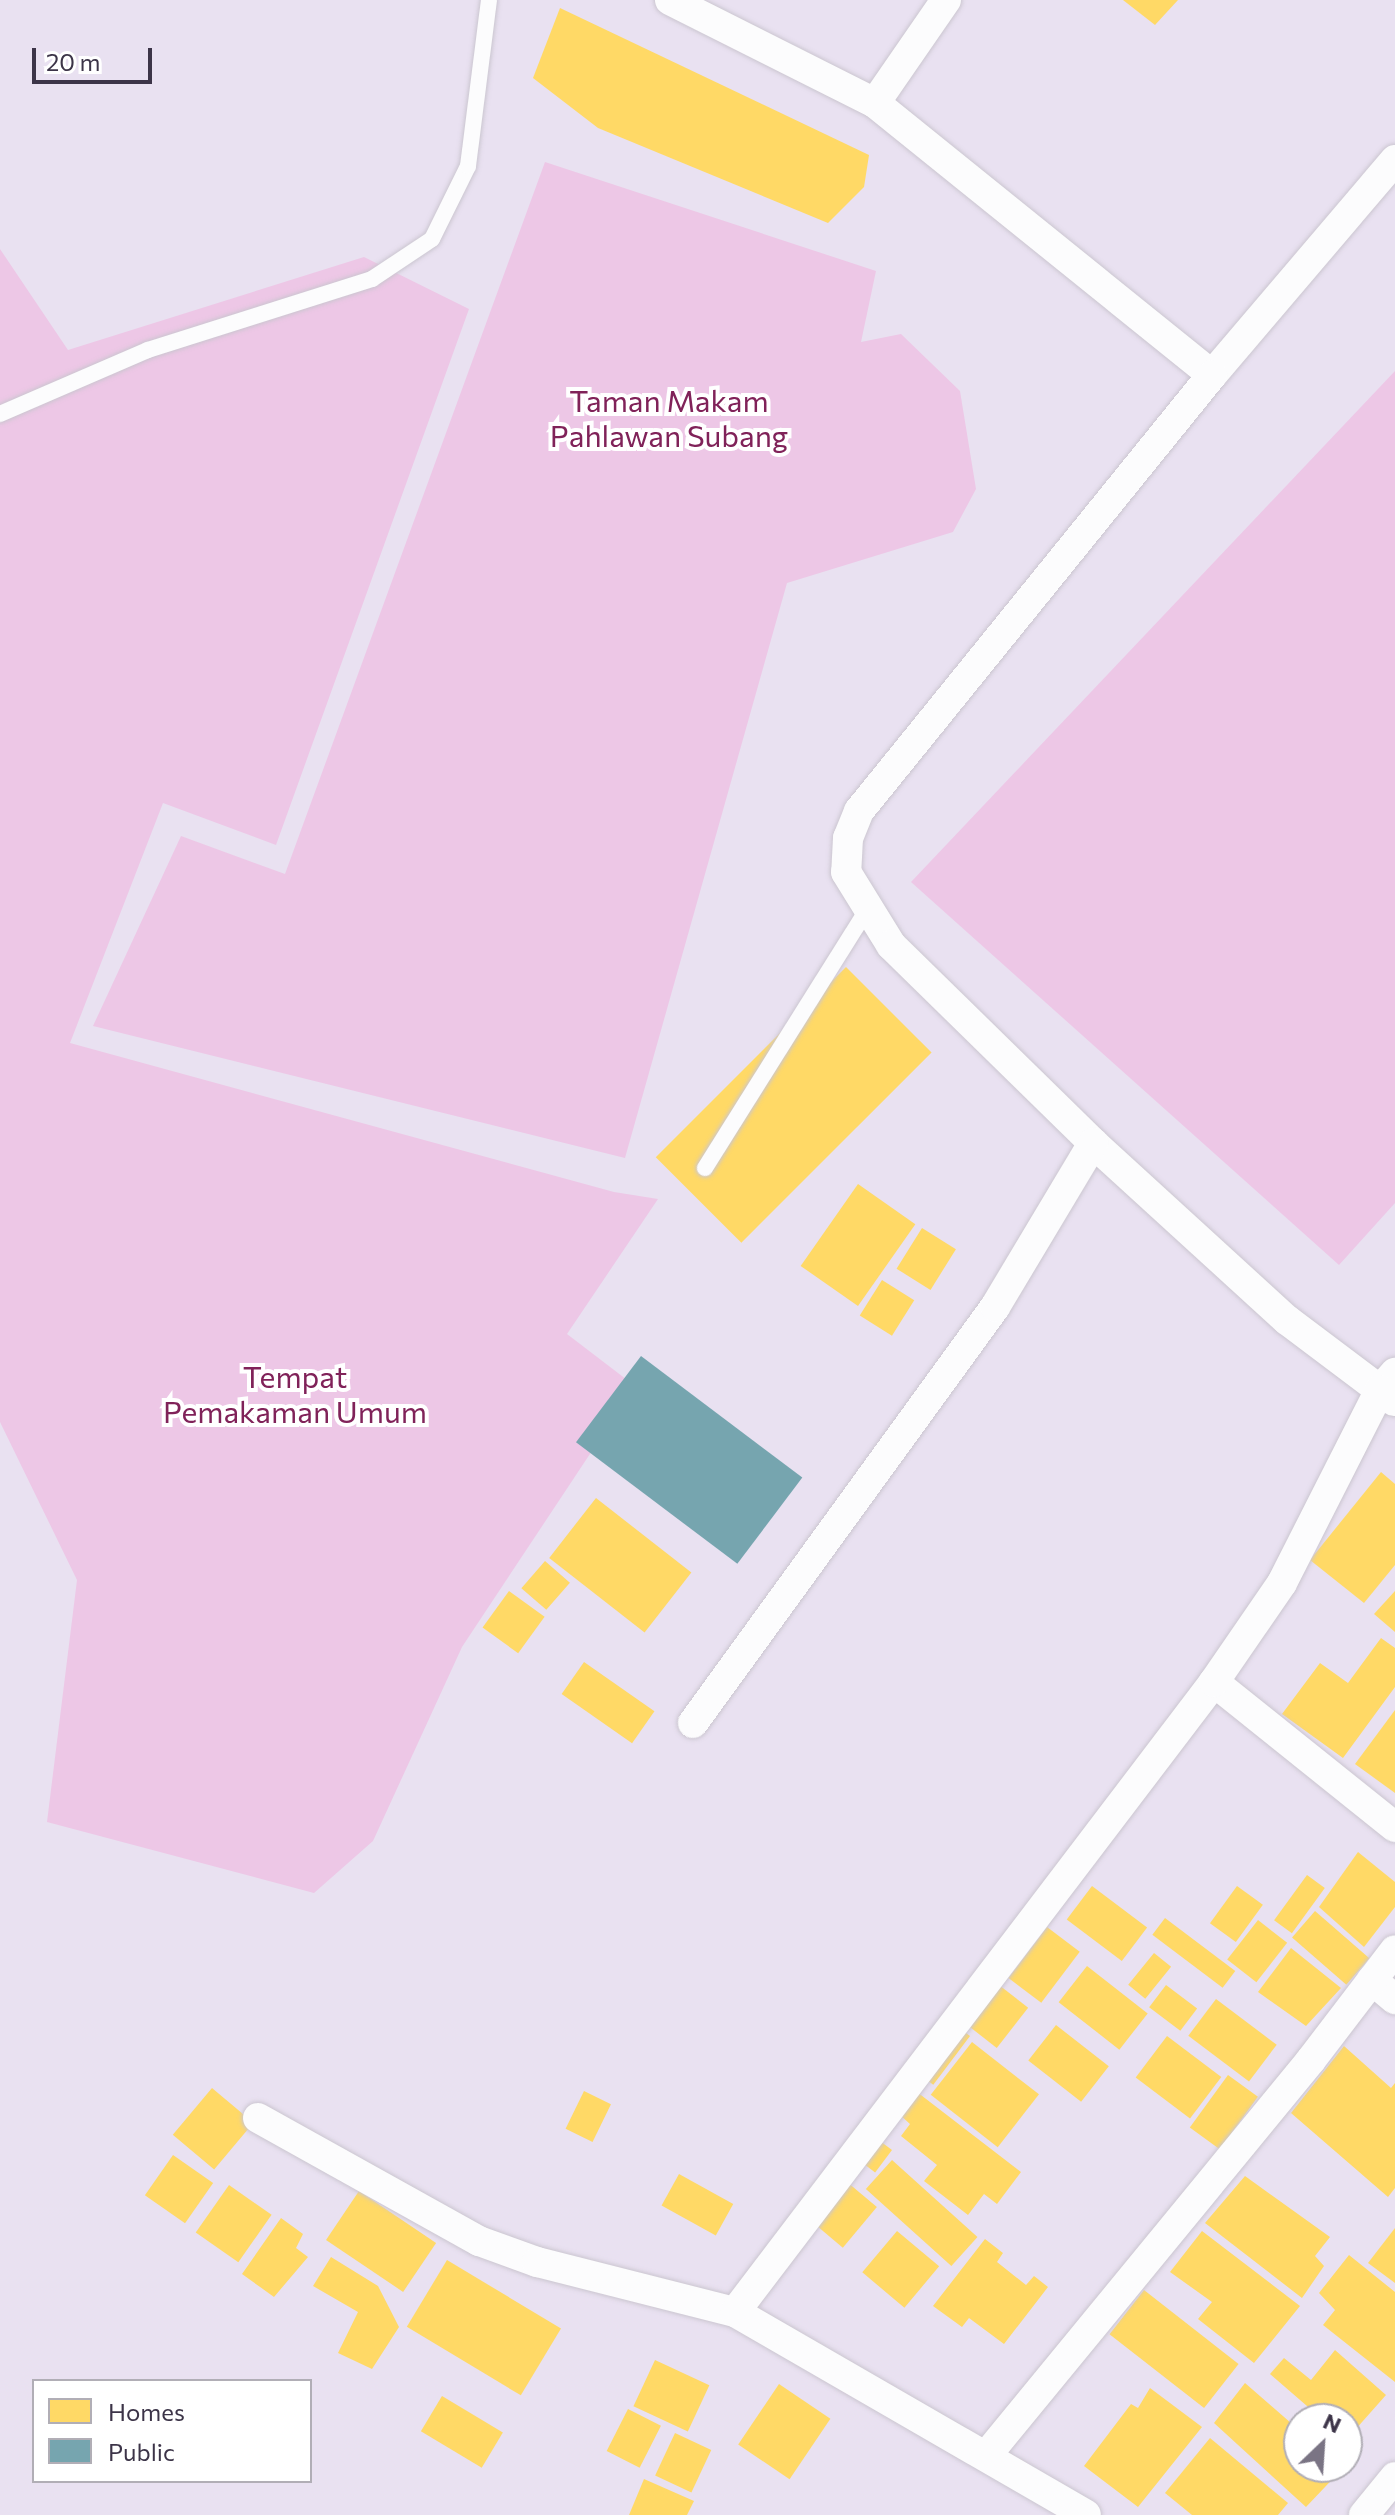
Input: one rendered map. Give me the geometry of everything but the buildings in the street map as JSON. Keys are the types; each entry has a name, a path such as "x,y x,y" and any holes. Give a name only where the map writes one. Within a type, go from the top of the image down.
{"street":[{"path":"670,0 875,103 1212,375"},
{"path":"875,103 946,0"},
{"path":"735,2312 1214,1682 1282,1583 1390,1388 1287,1320 1093,1143 891,945 846,872 848,838 859,811 1212,375 1395,160"},
{"path":"693,1723 995,1307 1093,1143"},
{"path":"1214,1682 1395,1827"},
{"path":"986,2456 1384,1989 1395,1950"},
{"path":"258,2118 479,2241 537,2262 735,2312 1086,2515"},
{"path":"1364,2515 1395,2477"}],"lane":[{"path":"0,414 148,350 372,279 432,239 468,166 489,0"},
{"path":"705,1168 868,908"}],"shaded area":[{"path":"0,0 1395,0 1395,2515 0,2515"}],"green space":[{"name":"Taman Makam Pahlawan Subang","path":"545,162 876,271 861,342 901,334 960,391 976,489 953,532 787,583 625,1158 93,1026 181,836 285,874"},
{"name":"Tempat Pemakaman Umum","path":"0,249 68,350 364,257 469,309 276,845 163,803 70,1043 614,1192 658,1199 567,1334 635,1386 462,1647 373,1841 314,1893 47,1822 77,1580 0,1422"},
{"path":"1395,371 1395,1203 1339,1265 911,882"}]}
